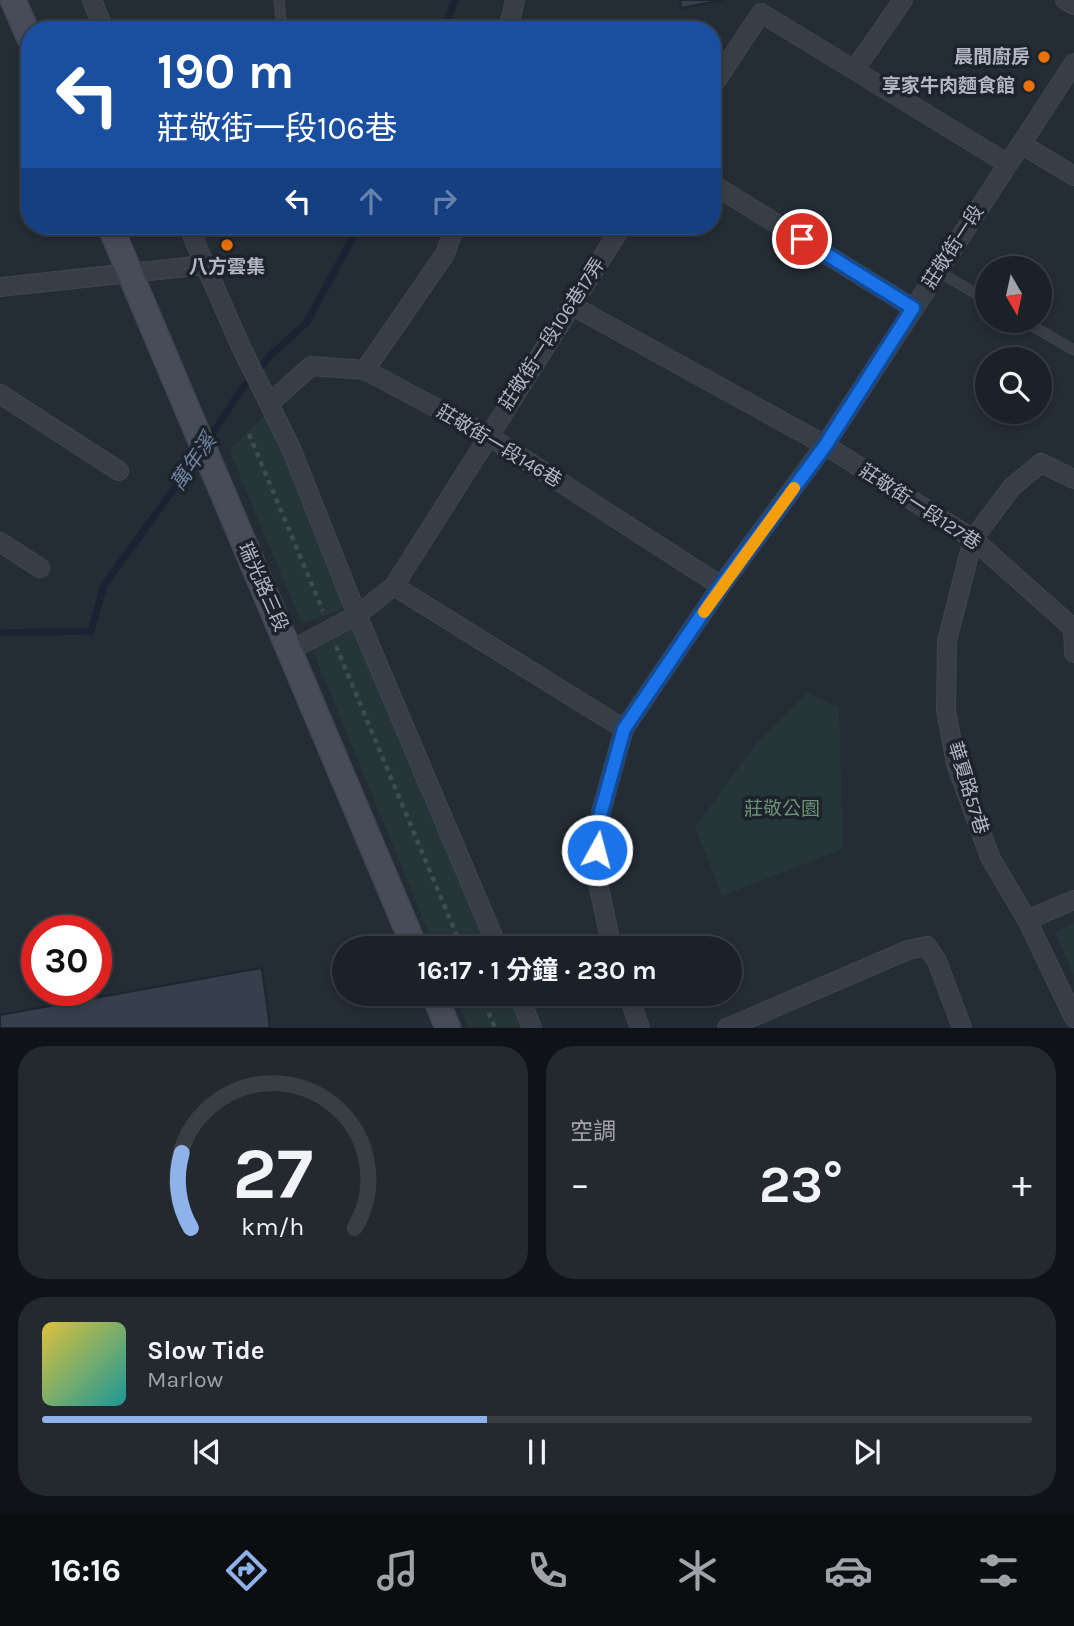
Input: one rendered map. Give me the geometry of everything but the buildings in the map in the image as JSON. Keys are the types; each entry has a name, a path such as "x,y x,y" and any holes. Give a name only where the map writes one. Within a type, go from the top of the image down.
{"street":[{"path":"13,0 22,21"},
{"path":"92,0 100,21"},
{"path":"510,21 515,0"},
{"path":"855,69 903,0"},
{"path":"1065,0 1074,5"},
{"path":"721,73 761,13 1008,164"},
{"name":"莊敬街一段","path":"609,936 595,869 601,812 624,729 721,586 825,446 1074,63"},
{"path":"1021,144 1074,176"},
{"path":"721,190 913,308"},
{"name":"瑞光路三段","path":"114,235 410,936"},
{"path":"192,235 241,347 270,403 493,936"},
{"path":"365,370 445,254 452,235"},
{"name":"莊敬街一段106巷17弄","path":"394,586 487,435 616,235"},
{"path":"0,287 205,265"},
{"name":"莊敬街一段127巷","path":"571,305 825,446 974,539 1073,628"},
{"name":"莊敬街一段146巷","path":"270,403 311,366 365,370 487,435 721,586"},
{"path":"0,394 119,471"},
{"path":"974,539 1012,488 1041,463 1074,479"},
{"name":"華夏路57巷","path":"974,539 947,641 946,710 956,764 990,858 1027,920 1074,1018"},
{"path":"0,542 40,568"},
{"path":"290,650 357,615 394,586 624,729"},
{"path":"1073,628 1074,653"},
{"path":"1027,920 1074,900"},
{"path":"727,1027 908,950 927,946 937,961 962,1027"},
{"path":"439,1006 448,1027"},
{"path":"523,1006 532,1027"},
{"path":"632,1006 640,1027"}],"lane":[{"path":"279,0 281,21"},
{"path":"937,271 975,293"},
{"path":"1045,333 1074,350"}],"path":[{"path":"249,434 457,936"},
{"path":"486,1006 495,1027"}],"green space":[{"path":"266,414 345,608 302,624 229,450"},
{"path":"355,628 483,936 430,936 312,649"},
{"name":"莊敬公園","path":"807,692 839,708 843,849 722,896 695,827 756,744"},
{"path":"1074,923 1074,976 1055,932"},
{"path":"459,1006 512,1006 521,1027 468,1027"}],"waterway":[{"name":"萬年溪","path":"447,21 455,0"},
{"name":"萬年溪","path":"207,442 241,390 271,355 307,322 354,235"},
{"name":"萬年溪","path":"0,633 91,631 104,585 201,452"}],"slow traffic":[{"path":"704,612 794,488"}],"place":[{"name":"晨間廚房","path":"1044,57"},
{"name":"享家牛肉麵食館","path":"1029,86"},
{"name":"八方雲集","path":"227,245"}],"route":[{"path":"597,850 601,812 624,729 721,586 825,446 913,308 802,239"}]}
